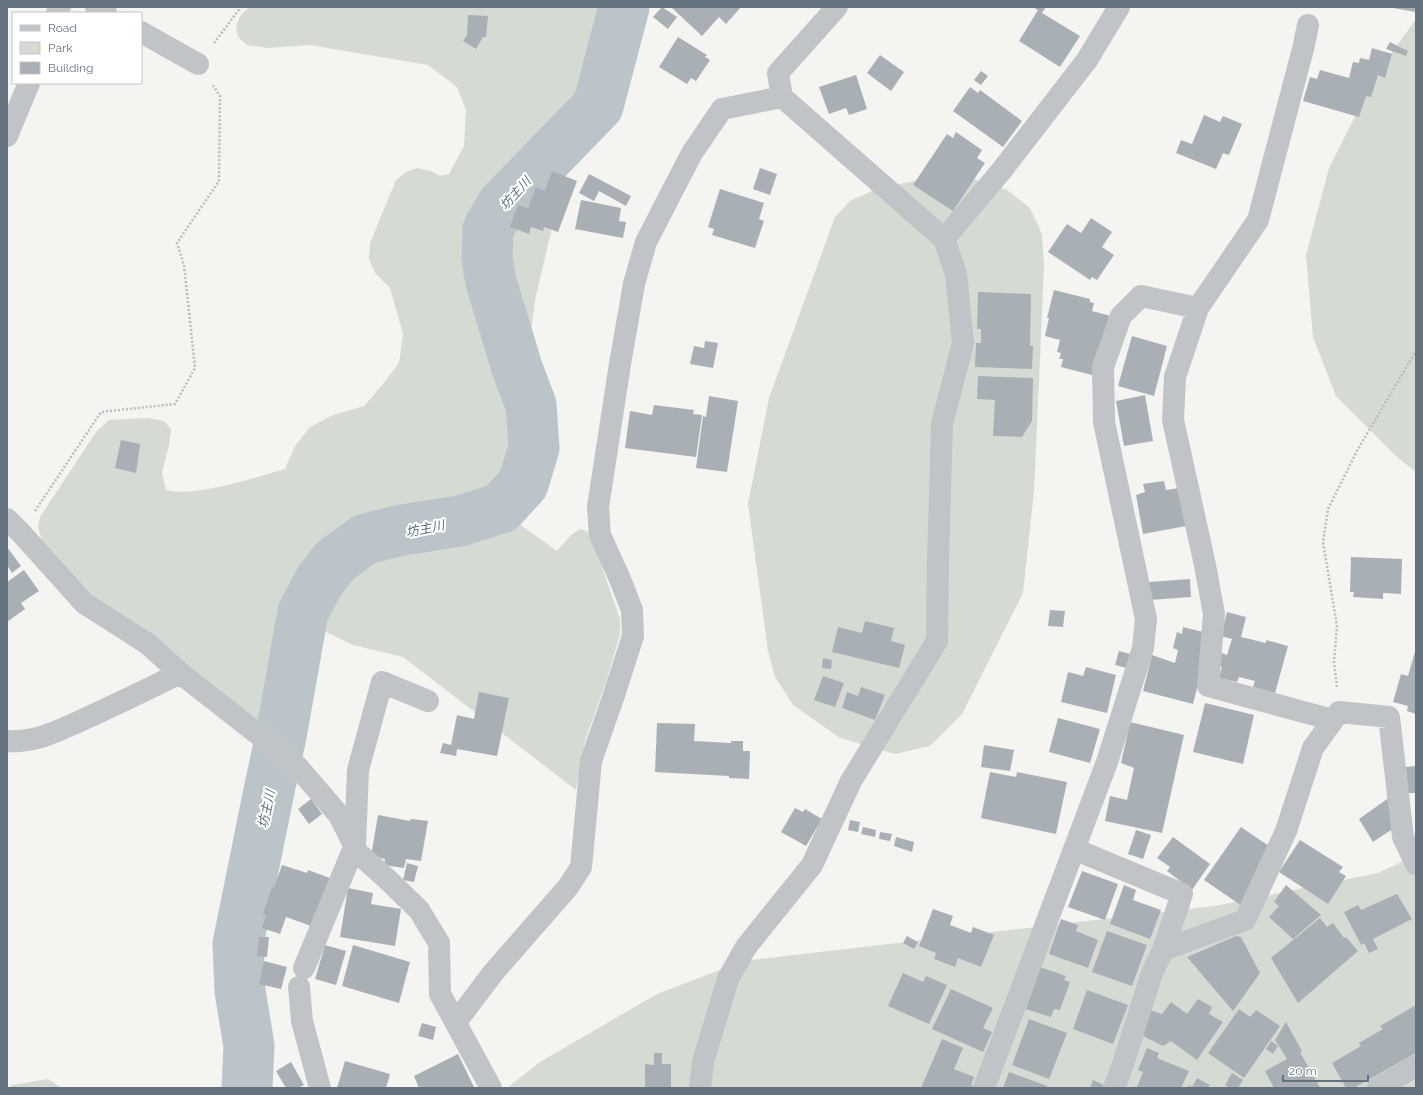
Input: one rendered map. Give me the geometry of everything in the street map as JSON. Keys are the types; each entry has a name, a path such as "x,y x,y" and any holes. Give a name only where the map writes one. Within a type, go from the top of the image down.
{"street":[{"path":"700,1088 703,1062 728,979 746,948 812,864 851,782 938,641 938,562 942,424 963,343 956,274 944,239 782,97 778,73 837,7"},
{"path":"944,239 1002,170 1087,60 1119,7"},
{"path":"1308,25 1258,220 1198,308 1175,377 1173,420 1205,565 1214,614 1208,686 1336,716 1389,717 1403,838 1416,864"},
{"path":"142,33 198,64"},
{"path":"7,136 29,84"},
{"path":"456,1022 493,973 568,886 581,867 591,761 633,636 632,610 600,535 598,507 618,371 632,291 646,242 692,153 722,108 782,97"},
{"path":"984,1088 1108,762 1144,648 1146,619 1104,422 1103,367 1121,316 1141,296 1198,308"},
{"path":"14,526 84,603 148,644 180,673 297,766 339,815 358,853 388,879 419,910 439,943 440,994 491,1088"},
{"path":"7,741 21,742 48,735 135,696 180,673"},
{"path":"320,1088 302,1021 301,978 355,845 358,770 382,682 428,701"},
{"path":"1163,950 1245,920 1286,831 1313,748 1336,716"},
{"path":"1074,849 1182,894 1163,950 1152,973 1114,1088"},
{"path":"1378,1088 1416,1066"}],"path":[{"path":"14,526 101,412 175,404 195,368 184,266 177,243 219,181 220,96 198,64 241,7"},
{"path":"1336,716 1334,662 1337,626 1323,542 1328,508 1358,449 1416,351"}],"green space":[{"path":"249,7 604,7 535,300 531,333 547,394 547,427 531,491 515,521 557,551 571,535 580,529 590,532 620,619 620,634 606,682 585,741 576,790 403,657 353,645 318,628 297,629 277,716 261,724 91,601 42,541 38,527 40,517 96,432 109,420 148,418 164,421 171,429 169,445 162,473 166,490 177,492 192,491 225,486 285,469 295,446 310,427 333,415 364,406 399,363 403,334 390,288 375,273 369,259 370,243 396,180 406,172 417,168 431,171 440,176 449,174 464,146 466,110 457,87 428,65 310,45 267,48 247,45 238,37 236,27 240,16"},
{"path":"1416,19 1416,472 1397,457 1336,396 1313,337 1306,255 1329,168 1377,73"},
{"path":"928,178 970,178 1007,190 1030,208 1042,234 1044,268 1034,491 1023,593 962,714 930,746 895,754 840,738 793,705 775,677 768,651 748,504 769,398 835,217 850,201 876,189"},
{"path":"1416,855 1416,1088 507,1088 540,1062 657,994 743,961 1215,906 1378,873"},
{"path":"48,1079 62,1088 9,1088 12,1085"}],"building":[{"path":"662,7 677,17 668,29 653,17"},
{"path":"741,7 726,24 719,17 702,36 672,8"},
{"path":"1032,7 1046,7 1042,13 1080,36 1060,67 1019,41 1038,10"},
{"path":"1416,7 1416,12 1393,8"},
{"path":"468,15 488,16 486,37 483,37 476,49 463,41 467,35"},
{"path":"678,37 707,55 705,57 710,60 696,81 691,78 687,84 659,67"},
{"path":"1390,42 1408,51 1406,56 1386,49"},
{"path":"1372,48 1392,54 1385,78 1378,75 1371,97 1366,96 1359,117 1303,101 1310,77 1317,79 1320,70 1349,78 1353,62 1359,63 1360,58 1369,60"},
{"path":"880,55 904,72 891,91 867,73"},
{"path":"981,71 988,76 981,85 974,80"},
{"path":"856,75 867,109 849,115 846,108 829,114 819,87"},
{"path":"970,87 978,93 980,90 1022,121 1003,147 953,111"},
{"path":"1204,115 1220,122 1223,116 1242,124 1229,155 1223,153 1216,169 1176,153 1181,140 1192,144"},
{"path":"956,132 982,150 977,158 985,163 953,211 913,185 947,134 953,138"},
{"path":"760,168 777,174 770,195 753,189"},
{"path":"552,171 577,181 558,232 544,227 543,231 531,227 529,234 510,227 518,205 528,208 536,187 545,191"},
{"path":"589,174 631,196 626,206 599,191 594,201 579,193"},
{"path":"720,189 764,203 759,219 764,221 755,248 712,235 714,229 708,227"},
{"path":"581,200 621,208 619,221 626,222 623,238 575,229"},
{"path":"1091,218 1112,232 1102,247 1114,255 1097,280 1092,277 1090,280 1048,252 1067,224 1081,233"},
{"path":"1054,290 1090,299 1090,302 1094,303 1092,311 1111,316 1096,376 1061,367 1063,359 1059,359 1061,353 1057,352 1060,340 1045,336 1049,318 1047,318"},
{"path":"978,292 1031,294 1030,346 1033,346 1032,369 975,367 976,343 981,343 981,329 977,329"},
{"path":"1132,336 1167,346 1154,396 1118,386"},
{"path":"705,341 718,343 713,368 690,364 694,346 704,348"},
{"path":"978,376 1033,378 1032,421 1022,437 993,436 995,400 977,399"},
{"path":"1145,395 1153,441 1124,446 1116,401"},
{"path":"709,396 738,401 727,472 696,468 703,416 706,417"},
{"path":"654,405 694,410 693,414 702,415 696,457 625,448 630,411 652,415"},
{"path":"121,440 140,444 136,473 115,468"},
{"path":"1164,481 1166,490 1185,487 1192,525 1143,534 1136,495 1145,492 1143,484"},
{"path":"7,547 21,566 12,573 7,565"},
{"path":"1351,557 1402,559 1401,594 1383,593 1383,599 1353,597 1354,592 1350,592"},
{"path":"24,570 39,591 21,603 25,609 7,622 7,582"},
{"path":"1190,579 1191,597 1150,600 1149,582"},
{"path":"1050,610 1065,611 1063,627 1048,626"},
{"path":"1227,612 1246,617 1241,637 1266,643 1266,640 1288,646 1275,693 1253,687 1255,681 1239,677 1237,682 1219,678 1222,667 1218,666 1222,653 1227,655 1232,639 1221,636"},
{"path":"865,621 894,628 891,641 905,645 899,668 832,652 838,627 862,633"},
{"path":"1183,627 1211,634 1193,704 1143,691 1152,655 1175,663 1178,650 1173,648 1177,632 1182,634"},
{"path":"1416,648 1416,714 1407,711 1408,706 1393,702 1401,674 1408,676"},
{"path":"1119,651 1130,654 1127,668 1115,665"},
{"path":"823,658 832,660 831,669 822,668"},
{"path":"1086,667 1116,675 1107,713 1061,702 1068,672 1083,676"},
{"path":"823,676 844,683 835,707 814,700"},
{"path":"861,687 885,695 875,720 842,708 847,692 858,696"},
{"path":"479,692 509,698 497,756 457,749 456,756 440,753 443,743 451,745 457,715 474,719"},
{"path":"1205,703 1254,715 1243,764 1193,752"},
{"path":"1058,718 1100,729 1090,763 1049,752"},
{"path":"1130,722 1184,735 1162,833 1105,821 1110,796 1127,800 1134,768 1121,763"},
{"path":"657,723 695,724 694,741 731,743 731,741 743,741 743,751 750,751 749,779 729,778 729,776 655,772"},
{"path":"984,745 1014,750 1010,771 981,767"},
{"path":"1416,766 1416,793 1408,793 1406,767"},
{"path":"990,772 1016,777 1017,772 1067,782 1056,834 981,818"},
{"path":"1390,797 1394,828 1373,842 1359,819"},
{"path":"311,799 322,814 309,824 298,809"},
{"path":"795,808 803,812 805,809 822,819 806,846 781,832"},
{"path":"378,815 410,821 411,819 428,821 421,861 406,859 404,868 384,865 385,859 371,856"},
{"path":"850,820 860,822 858,832 848,830"},
{"path":"863,827 876,830 875,837 861,834"},
{"path":"1241,827 1269,846 1242,906 1204,880"},
{"path":"1136,830 1151,835 1143,859 1128,854"},
{"path":"880,832 892,834 890,841 879,839"},
{"path":"896,837 914,842 912,852 894,846"},
{"path":"1173,837 1210,864 1192,890 1167,871 1170,867 1157,858"},
{"path":"1300,840 1343,867 1339,872 1346,876 1328,904 1279,872"},
{"path":"407,863 418,866 414,882 403,880"},
{"path":"282,865 307,873 308,870 330,878 314,927 286,917 280,934 262,928 266,915 263,914 272,887 274,888"},
{"path":"1082,871 1118,884 1105,920 1068,907"},
{"path":"1124,885 1136,890 1133,900 1161,910 1150,939 1110,924"},
{"path":"1286,885 1321,915 1293,939 1269,917 1279,906 1274,902"},
{"path":"348,888 373,893 371,904 401,909 395,946 340,937"},
{"path":"1397,894 1412,919 1373,939 1378,949 1369,953 1364,943 1361,945 1344,912 1358,905 1361,910"},
{"path":"933,909 953,916 950,925 971,933 973,927 994,935 981,967 958,958 955,967 934,959 936,953 919,946"},
{"path":"1320,918 1327,927 1333,923 1344,938 1346,937 1358,951 1298,1003 1271,958"},
{"path":"1061,919 1078,925 1076,931 1098,940 1088,968 1049,954"},
{"path":"1107,931 1147,945 1132,986 1092,972"},
{"path":"907,936 918,942 914,949 903,943"},
{"path":"1236,936 1241,937 1260,973 1233,1011 1187,957"},
{"path":"259,937 269,937 267,957 257,956"},
{"path":"325,945 346,951 336,985 315,979"},
{"path":"353,945 410,962 399,1003 342,986"},
{"path":"264,961 287,967 281,989 259,984"},
{"path":"1040,967 1066,976 1064,980 1070,982 1060,1010 1054,1009 1051,1017 1026,1009"},
{"path":"903,973 923,982 926,976 947,985 929,1024 888,1006"},
{"path":"951,989 993,1008 983,1028 992,1032 983,1052 932,1029"},
{"path":"1087,990 1128,1005 1113,1044 1073,1029"},
{"path":"1198,999 1212,1007 1209,1014 1223,1022 1197,1060 1171,1041 1163,1046 1141,1035 1149,1010 1162,1014 1171,1002 1187,1014"},
{"path":"1416,1005 1416,1053 1354,1088 1346,1088 1332,1063 1361,1046 1359,1043 1383,1029 1380,1026"},
{"path":"1239,1009 1250,1017 1256,1010 1280,1026 1244,1078 1208,1053"},
{"path":"1029,1019 1067,1033 1049,1079 1012,1065"},
{"path":"1286,1022 1302,1051 1300,1052 1320,1088 1274,1088 1265,1071 1287,1059 1275,1040"},
{"path":"422,1023 436,1027 433,1040 418,1036"},
{"path":"942,1039 963,1048 954,1069 974,1077 971,1085 973,1086 972,1088 921,1088"},
{"path":"1271,1041 1278,1046 1273,1054 1266,1049"},
{"path":"1147,1048 1159,1053 1157,1058 1189,1071 1181,1088 1137,1087 1143,1072 1138,1070"},
{"path":"654,1053 662,1053 662,1064 671,1064 671,1088 645,1088 645,1064 654,1065"},
{"path":"458,1054 474,1087 419,1088 414,1076"},
{"path":"345,1061 390,1074 386,1088 337,1088"},
{"path":"291,1062 304,1085 298,1088 286,1088 276,1071"},
{"path":"1009,1072 1047,1086 1047,1088 1003,1088"},
{"path":"1232,1073 1243,1080 1238,1088 1230,1088 1225,1085"},
{"path":"1197,1078 1210,1085 1208,1088 1188,1088 1189,1085 1192,1087"},
{"path":"1093,1080 1106,1086 1105,1088 1090,1088"}],"waterway":[{"name":"坊主川","path":"247,1088 249,1046 240,991 238,944 281,736 303,612 319,582 335,561 365,539 402,530 460,521 501,508 523,484 534,448 531,405 517,368 491,282 487,258 488,229 502,205 598,106 624,7"}]}
